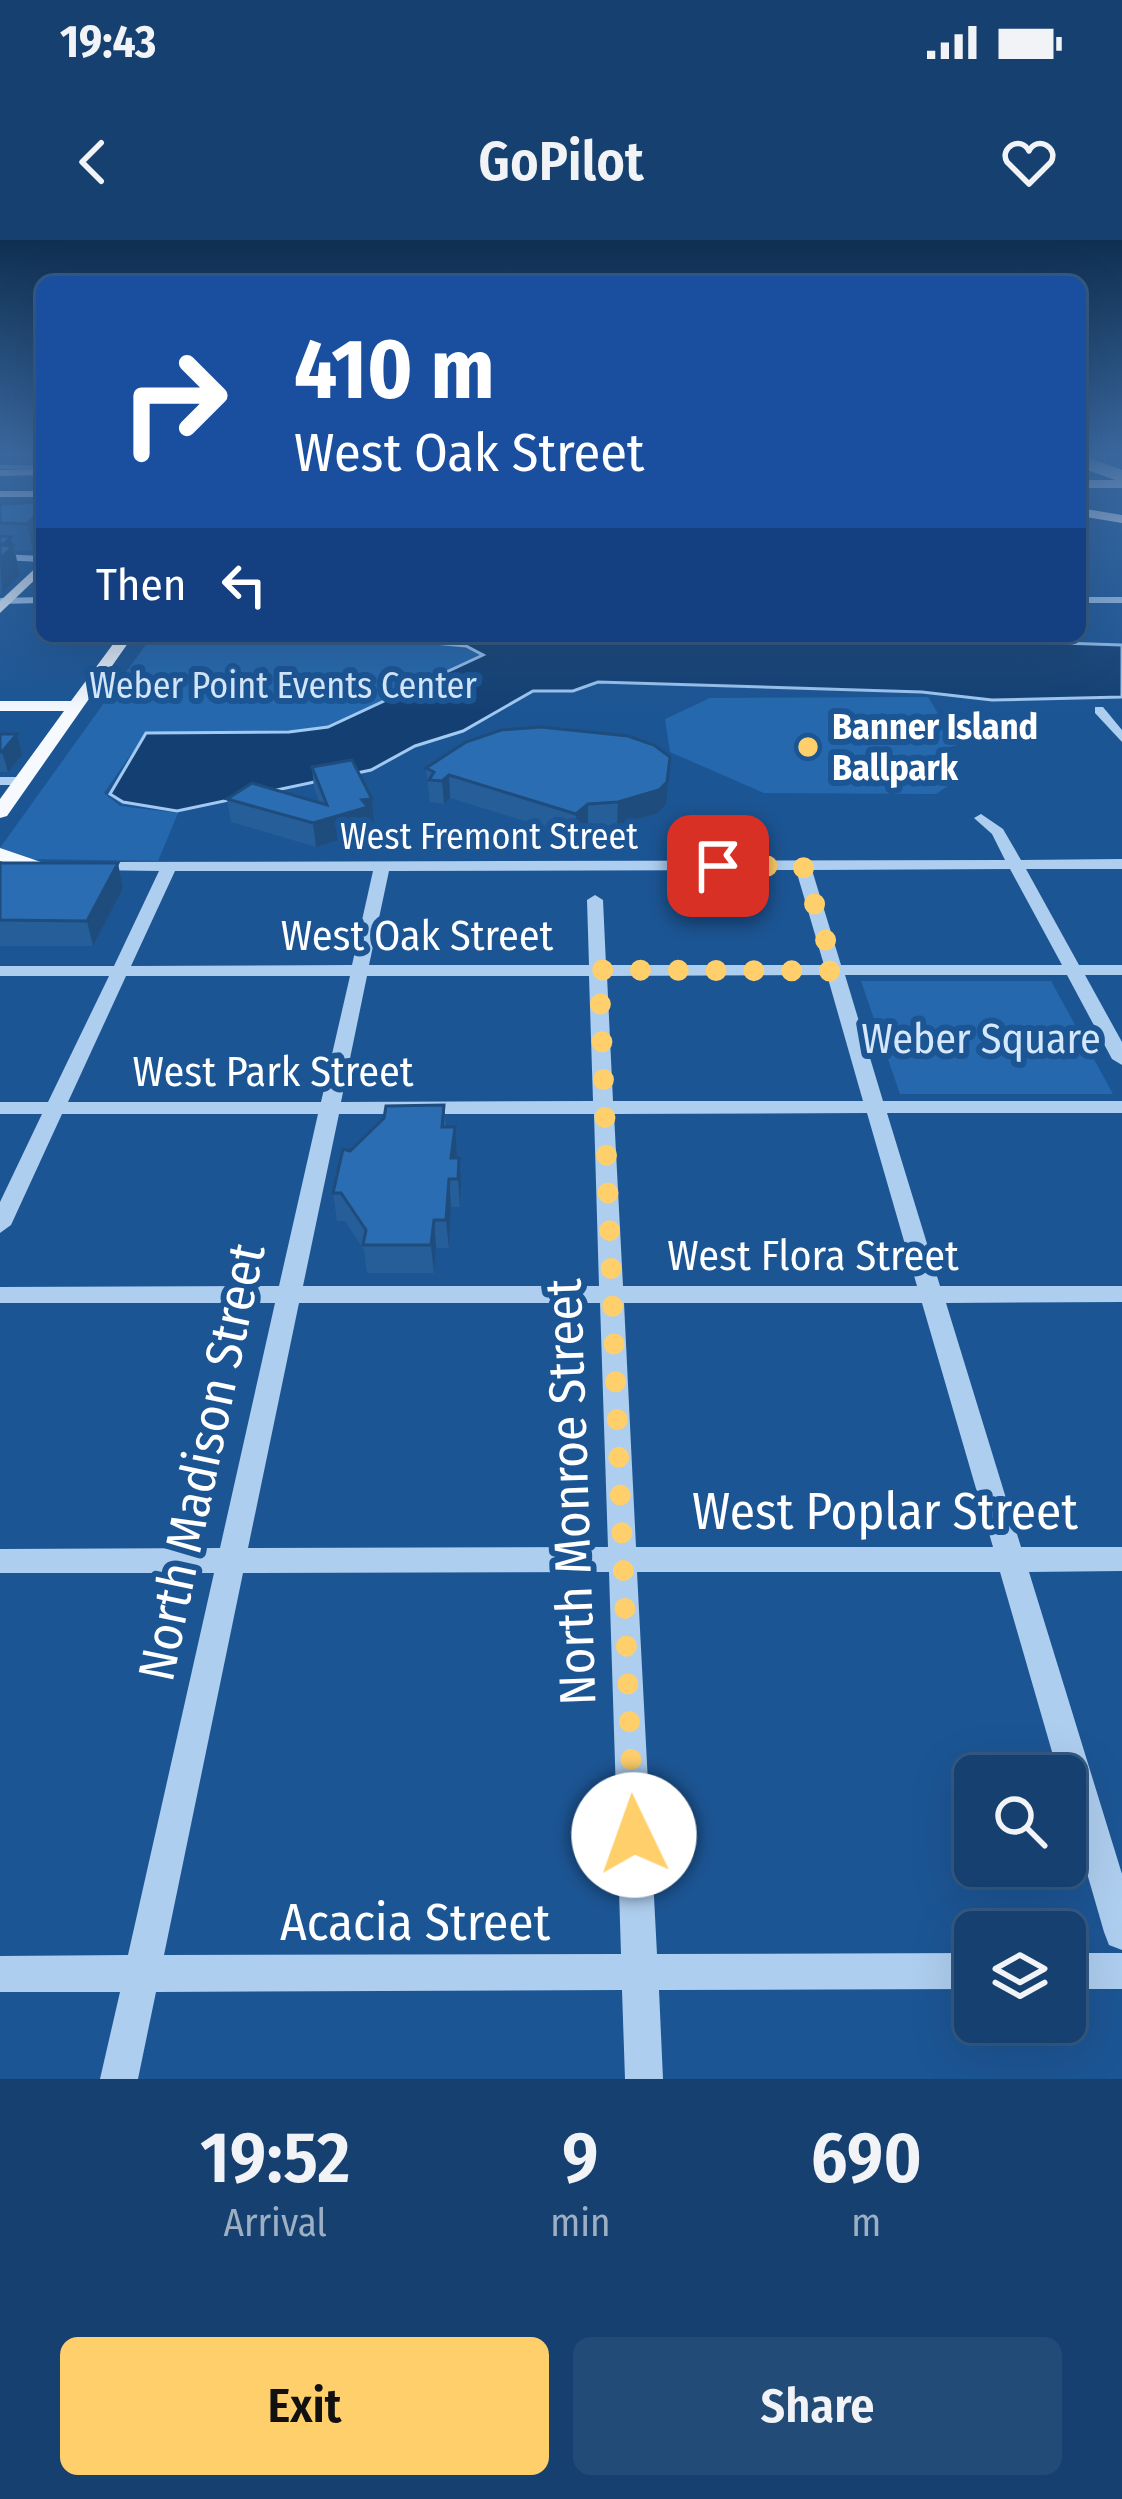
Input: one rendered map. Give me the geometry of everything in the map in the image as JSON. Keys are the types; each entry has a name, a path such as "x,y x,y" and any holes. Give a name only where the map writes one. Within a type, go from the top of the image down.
{"main road":[{"path":"2,604 36,568"},
{"path":"0,812 122,642"},
{"path":"0,706 77,706"},
{"path":"0,854 34,866"}],"street":[{"path":"0,557 36,561"},
{"path":"1086,600 1122,600"},
{"path":"2,604 36,603"},
{"path":"1099,710 1122,738"},
{"path":"0,781 24,781"},
{"path":"981,818 998,832 1122,1059"},
{"name":"West Fremont Street","path":"80,866 1122,864"},
{"path":"0,866 57,866"},
{"path":"803,866 1122,1931"},
{"name":"North Madison Street","path":"119,2079 382,867"},
{"path":"0,1225 170,868"},
{"name":"North Monroe Street","path":"595,900 644,2079"},
{"name":"West Oak Street","path":"0,971 1122,970"},
{"name":"West Park Street","path":"0,1108 1122,1107"},
{"name":"West Flora Street","path":"0,1295 1122,1294"},
{"name":"West Poplar Street","path":"0,1561 1122,1559"},
{"name":"Acacia Street","path":"0,1974 954,1971"},
{"path":"1086,1971 1122,1971"}],"green space":[{"name":"Weber Point Events Center","path":"148,642 435,642 483,656 328,727 145,734 104,793 120,806 178,813 158,861 31,859 0,848"},
{"name":"Banner Island Ballpark","path":"928,697 957,745 938,750 955,781 936,794 764,793 670,752 665,719 710,698"},
{"name":"Weber Square","path":"861,981 1051,981 1113,1094 900,1094"}],"shaded area":[{"path":"423,642 1122,645 1122,697 992,700 922,692 598,682 573,691 533,691 463,731 415,746 371,770 177,811 123,802 110,794 146,733 289,732 328,727 483,655 466,646"}],"building":[{"path":"0,541 7,541 2,545 13,546 0,559"},
{"path":"541,727 628,736 654,745 670,757 667,782 659,790 618,802 588,804 576,814 449,775 442,781 429,780 434,772 426,768 466,742 501,730"},
{"path":"0,734 17,734 2,752 0,752"},
{"path":"352,760 372,799 362,800 368,807 313,823 227,799 252,783 327,805 312,767"},
{"path":"0,863 118,863 87,921 0,920"},
{"path":"444,1105 442,1127 455,1127 451,1158 459,1158 458,1179 449,1179 446,1220 434,1220 431,1245 363,1245 366,1230 341,1193 333,1193 343,1149 350,1151 384,1118 386,1106"}],"place":[{"name":"Banner Island Ballpark","path":"808,747"}],"route":[{"path":"634,1835 599,970 835,971 803,866 718,866"}]}
